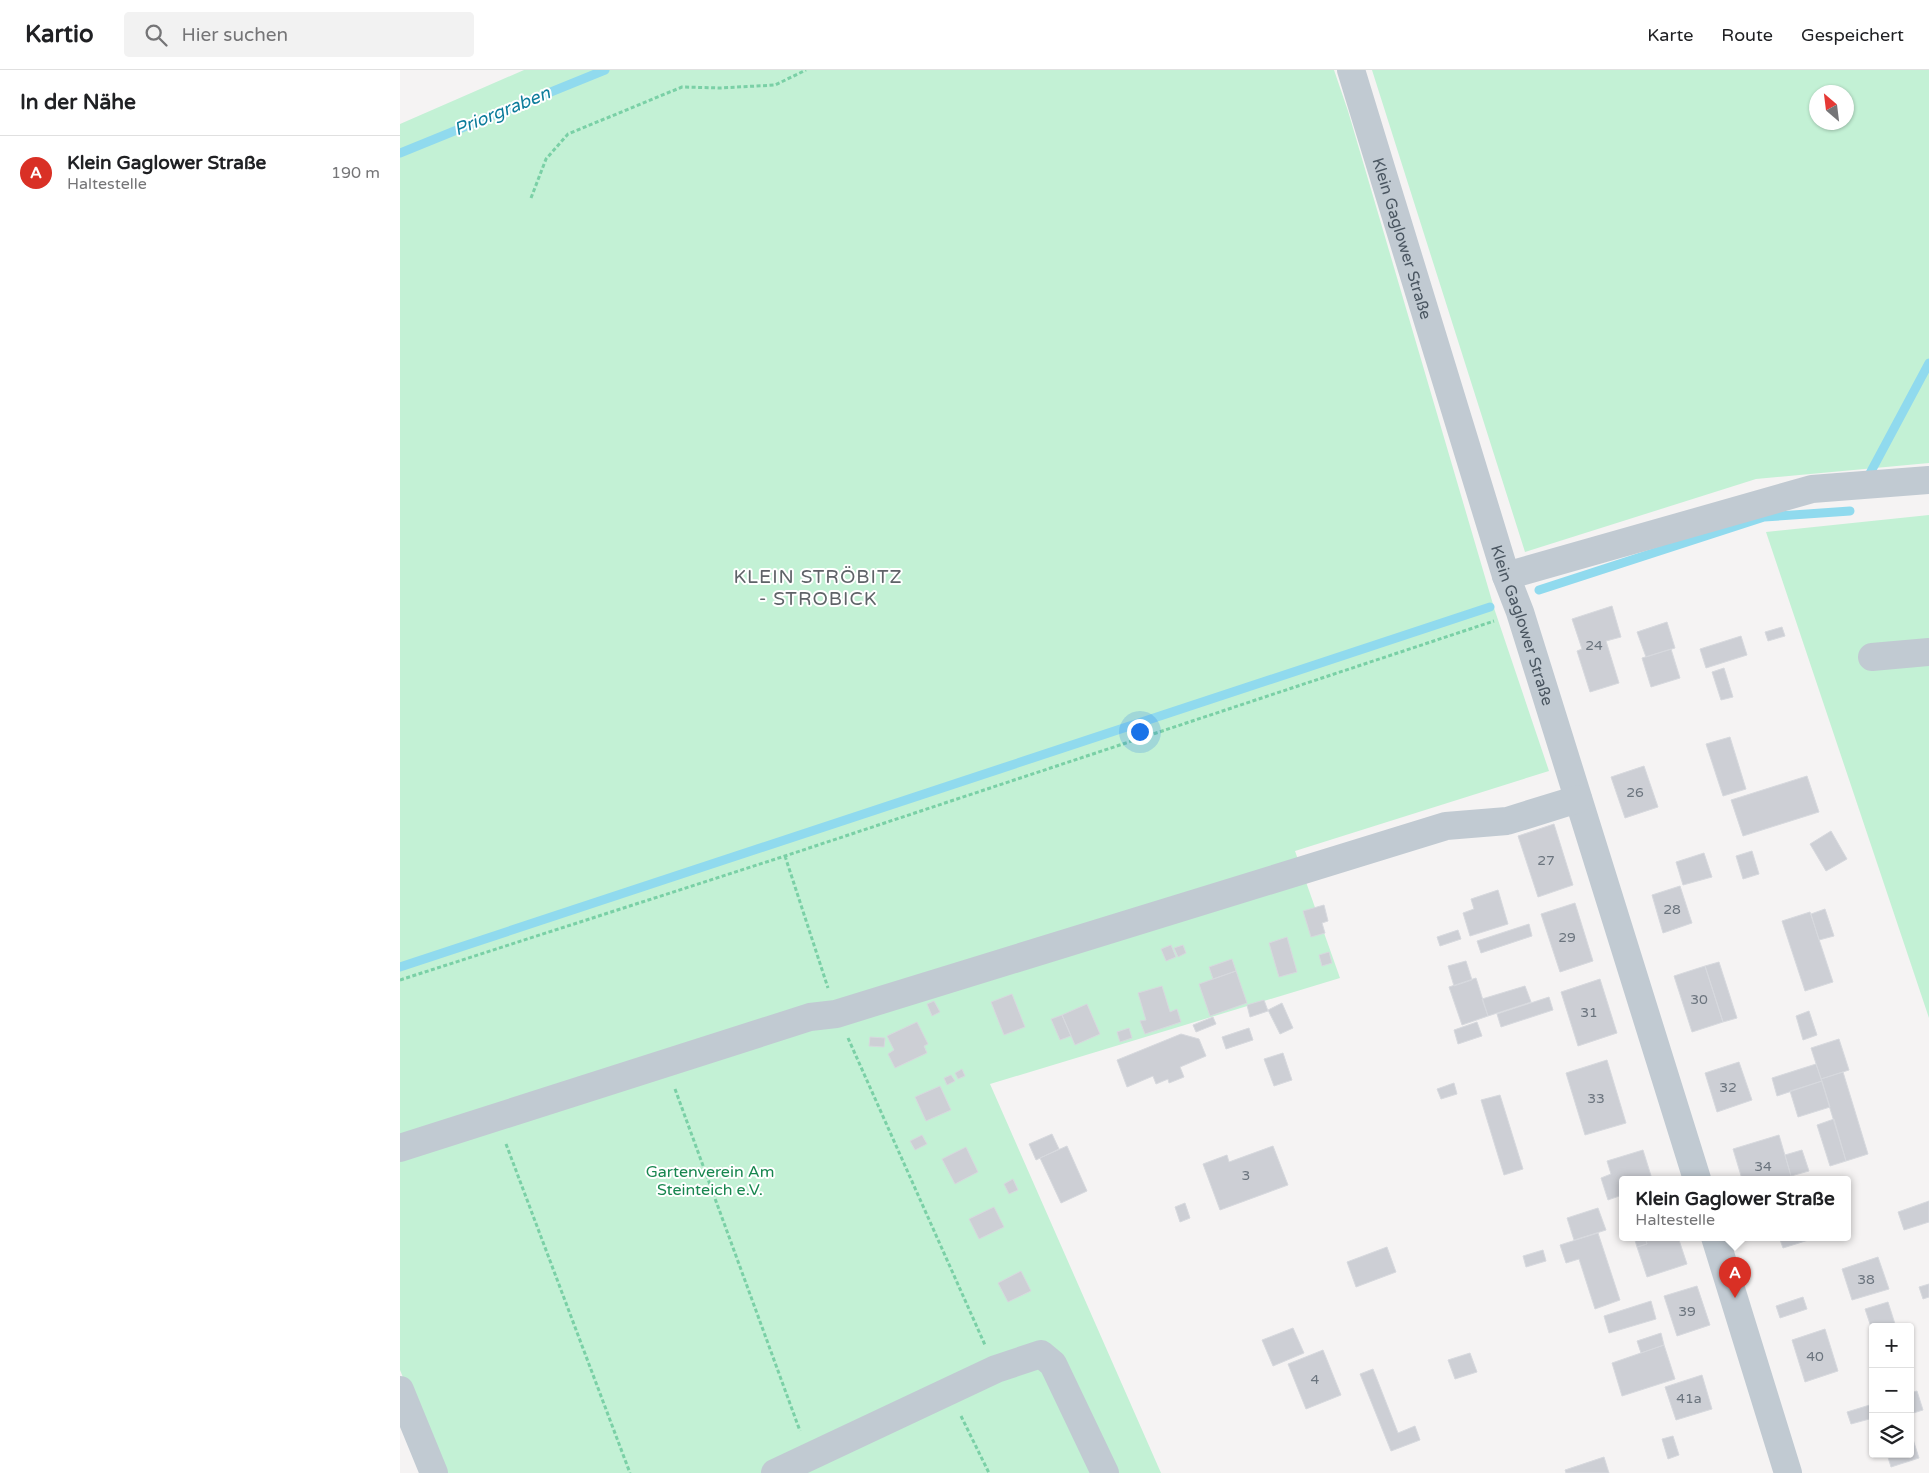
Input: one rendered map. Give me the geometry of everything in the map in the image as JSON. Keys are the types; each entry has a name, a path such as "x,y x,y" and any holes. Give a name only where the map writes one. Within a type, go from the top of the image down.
{"street":[{"name":"Klein Gaglower Straße","path":"1351,70 1506,576 1520,612 1696,1176"},
{"path":"1506,576 1812,489 1929,480"},
{"path":"1872,657 1929,652"},
{"path":"400,1148 810,1017 836,1014 1446,826 1507,821 1578,799"},
{"path":"1716,1241 1788,1473"},
{"path":"775,1473 996,1369 1041,1354 1053,1364 1105,1473"},
{"path":"400,1390 434,1473"}],"path":[{"path":"531,198 546,159 568,134 682,87 720,88 775,85 806,70"},
{"path":"400,980 785,856 1520,612"},
{"path":"785,856 836,1014 996,1369"},
{"path":"665,1063 809,1457"},
{"path":"496,1118 630,1473"},
{"path":"948,1391 989,1473"}],"green space":[{"name":"Gartenverein Am Steinteich e.V.","path":"524,70 1334,70 1348,111 1495,611 1549,771 1295,851 1340,978 990,1084 1161,1473 442,1473 400,1370 400,124"},
{"path":"1372,70 1929,70 1929,463 1756,479 1525,552"},
{"path":"1929,515 1929,1018 1766,532"}],"building":[{"path":"1612,606 1621,637 1606,641 1619,683 1590,692 1577,651 1582,649 1572,619"},
{"path":"1667,622 1675,648 1646,657 1637,632"},
{"path":"1782,627 1785,636 1768,641 1765,632"},
{"path":"1741,636 1747,655 1706,668 1700,649"},
{"path":"1671,649 1680,678 1651,687 1642,658"},
{"path":"1724,668 1733,697 1721,700 1712,672"},
{"path":"1730,737 1746,789 1723,796 1706,744"},
{"path":"1644,766 1658,807 1625,818 1611,777"},
{"path":"1807,776 1819,812 1743,836 1731,800"},
{"path":"1554,824 1573,885 1538,897 1518,836"},
{"path":"1831,831 1847,859 1826,871 1810,844"},
{"path":"1752,851 1759,874 1743,879 1736,856"},
{"path":"1704,853 1712,877 1683,885 1676,862"},
{"path":"1680,886 1692,923 1663,933 1652,895"},
{"path":"1498,890 1508,924 1470,936 1463,913 1474,909 1471,899"},
{"path":"1575,903 1593,961 1560,972 1541,914"},
{"path":"1324,905 1328,921 1322,923 1325,933 1311,937 1303,911"},
{"path":"1825,909 1834,936 1819,940 1811,914"},
{"path":"1810,912 1833,982 1805,991 1782,921"},
{"path":"1529,924 1532,936 1481,953 1477,941"},
{"path":"1458,930 1461,939 1440,946 1437,937"},
{"path":"1287,937 1297,972 1279,977 1269,943"},
{"path":"1171,945 1176,957 1166,961 1161,949"},
{"path":"1183,945 1186,953 1178,957 1174,948"},
{"path":"1329,952 1332,963 1322,966 1319,955"},
{"path":"1232,959 1236,971 1213,979 1209,967"},
{"path":"1466,961 1472,980 1454,986 1448,966"},
{"path":"1719,962 1737,1018 1723,1022 1705,966"},
{"path":"1705,966 1723,1022 1692,1032 1674,976"},
{"path":"1236,971 1247,1003 1210,1016 1199,984"},
{"path":"1476,978 1488,1016 1462,1025 1449,987"},
{"path":"1600,979 1617,1033 1578,1046 1561,992"},
{"path":"1162,986 1170,1012 1177,1009 1181,1022 1145,1034 1140,1021 1146,1020 1138,993"},
{"path":"1525,986 1531,1002 1488,1016 1482,999"},
{"path":"1012,994 1025,1027 1004,1035 991,1002"},
{"path":"1549,997 1553,1010 1501,1027 1497,1014"},
{"path":"1264,1000 1268,1011 1250,1017 1247,1005"},
{"path":"934,1001 940,1012 932,1016 927,1004"},
{"path":"1282,1003 1293,1028 1280,1034 1268,1010"},
{"path":"1087,1004 1100,1034 1075,1045 1062,1015"},
{"path":"1809,1011 1817,1035 1803,1040 1796,1016"},
{"path":"1062,1015 1071,1036 1060,1040 1051,1019"},
{"path":"1213,1017 1216,1024 1196,1032 1193,1025"},
{"path":"917,1022 928,1044 924,1046 927,1053 895,1068 888,1054 894,1050 887,1036"},
{"path":"1477,1022 1482,1036 1458,1044 1454,1030"},
{"path":"1129,1028 1132,1038 1120,1042 1117,1032"},
{"path":"1249,1028 1253,1040 1226,1049 1222,1037"},
{"path":"1181,1034 1199,1039 1206,1056 1180,1067 1184,1077 1169,1083 1168,1079 1156,1084 1153,1076 1127,1087 1117,1060"},
{"path":"870,1037 885,1038 884,1047 869,1046"},
{"path":"1839,1039 1849,1070 1821,1079 1811,1048"},
{"path":"1283,1053 1292,1080 1274,1086 1264,1059"},
{"path":"1607,1060 1626,1123 1585,1135 1566,1073"},
{"path":"1739,1062 1752,1100 1717,1112 1705,1073"},
{"path":"1816,1064 1822,1081 1777,1096 1772,1078"},
{"path":"962,1069 965,1076 958,1079 955,1073"},
{"path":"1843,1072 1868,1154 1846,1161 1821,1079"},
{"path":"951,1075 955,1081 947,1085 944,1078"},
{"path":"1822,1081 1830,1107 1798,1117 1790,1091"},
{"path":"1454,1083 1457,1094 1441,1099 1437,1089"},
{"path":"940,1086 951,1110 926,1121 915,1097"},
{"path":"1500,1095 1523,1169 1504,1175 1481,1100"},
{"path":"1834,1119 1846,1161 1830,1166 1817,1125"},
{"path":"1052,1134 1059,1149 1036,1160 1029,1144"},
{"path":"922,1135 927,1144 915,1150 910,1141"},
{"path":"1779,1135 1791,1176 1741,1176 1733,1149"},
{"path":"1067,1146 1087,1191 1061,1203 1040,1158"},
{"path":"1273,1146 1288,1185 1220,1210 1203,1164 1227,1155 1229,1162"},
{"path":"966,1147 978,1172 955,1184 942,1159"},
{"path":"1643,1150 1651,1176 1619,1176 1619,1196 1608,1200 1601,1178 1611,1174 1607,1161"},
{"path":"1802,1150 1809,1171 1791,1176 1785,1155"},
{"path":"1013,1179 1018,1190 1009,1194 1004,1184"},
{"path":"1929,1201 1929,1222 1904,1230 1898,1212"},
{"path":"1185,1203 1190,1218 1180,1222 1175,1207"},
{"path":"994,1207 1004,1227 979,1239 969,1219"},
{"path":"1598,1208 1606,1230 1574,1240 1567,1218"},
{"path":"1598,1233 1620,1300 1595,1309 1579,1259 1566,1263 1560,1245"},
{"path":"1635,1241 1646,1241 1647,1244 1637,1247"},
{"path":"1646,1241 1679,1241 1687,1264 1647,1277 1637,1247 1647,1244"},
{"path":"1780,1241 1805,1241 1783,1248"},
{"path":"1387,1247 1396,1272 1356,1287 1347,1262"},
{"path":"1543,1250 1546,1261 1526,1267 1523,1256"},
{"path":"1878,1257 1889,1289 1852,1300 1842,1269"},
{"path":"1021,1271 1031,1291 1008,1302 998,1283"},
{"path":"1929,1284 1929,1297 1923,1299 1919,1287"},
{"path":"1697,1286 1710,1325 1677,1336 1664,1296"},
{"path":"1803,1297 1807,1309 1780,1318 1776,1306"},
{"path":"1651,1301 1656,1319 1609,1333 1604,1316"},
{"path":"1888,1302 1895,1323 1870,1323 1865,1309"},
{"path":"1293,1328 1304,1353 1273,1366 1262,1340"},
{"path":"1825,1329 1838,1371 1805,1382 1792,1340"},
{"path":"1661,1333 1664,1345 1641,1353 1637,1341"},
{"path":"1664,1345 1675,1379 1622,1396 1612,1363"},
{"path":"1323,1350 1341,1395 1306,1409 1288,1364"},
{"path":"1470,1353 1477,1372 1455,1379 1448,1360"},
{"path":"1373,1369 1398,1433 1415,1426 1420,1440 1391,1451 1360,1374"},
{"path":"1702,1375 1712,1409 1676,1420 1665,1387"},
{"path":"1917,1391 1923,1410 1914,1413 1914,1392"},
{"path":"1869,1405 1869,1419 1851,1424 1847,1412"},
{"path":"1673,1436 1679,1455 1668,1459 1662,1439"},
{"path":"1914,1442 1919,1458 1891,1467 1888,1458 1914,1458"},
{"path":"1604,1457 1609,1473 1566,1473 1565,1470"}],"waterway":[{"name":"Priorgraben","path":"400,153 605,70"},
{"path":"1869,475 1929,363"},
{"path":"1539,590 1764,517 1850,511"},
{"path":"400,967 1490,607"}],"place":[{"name":"Klein Gaglower Straße","path":"1735,1298"}],"district":[{"name":"KLEIN STRÖBITZ - STROBICK","path":"818,587"}]}
